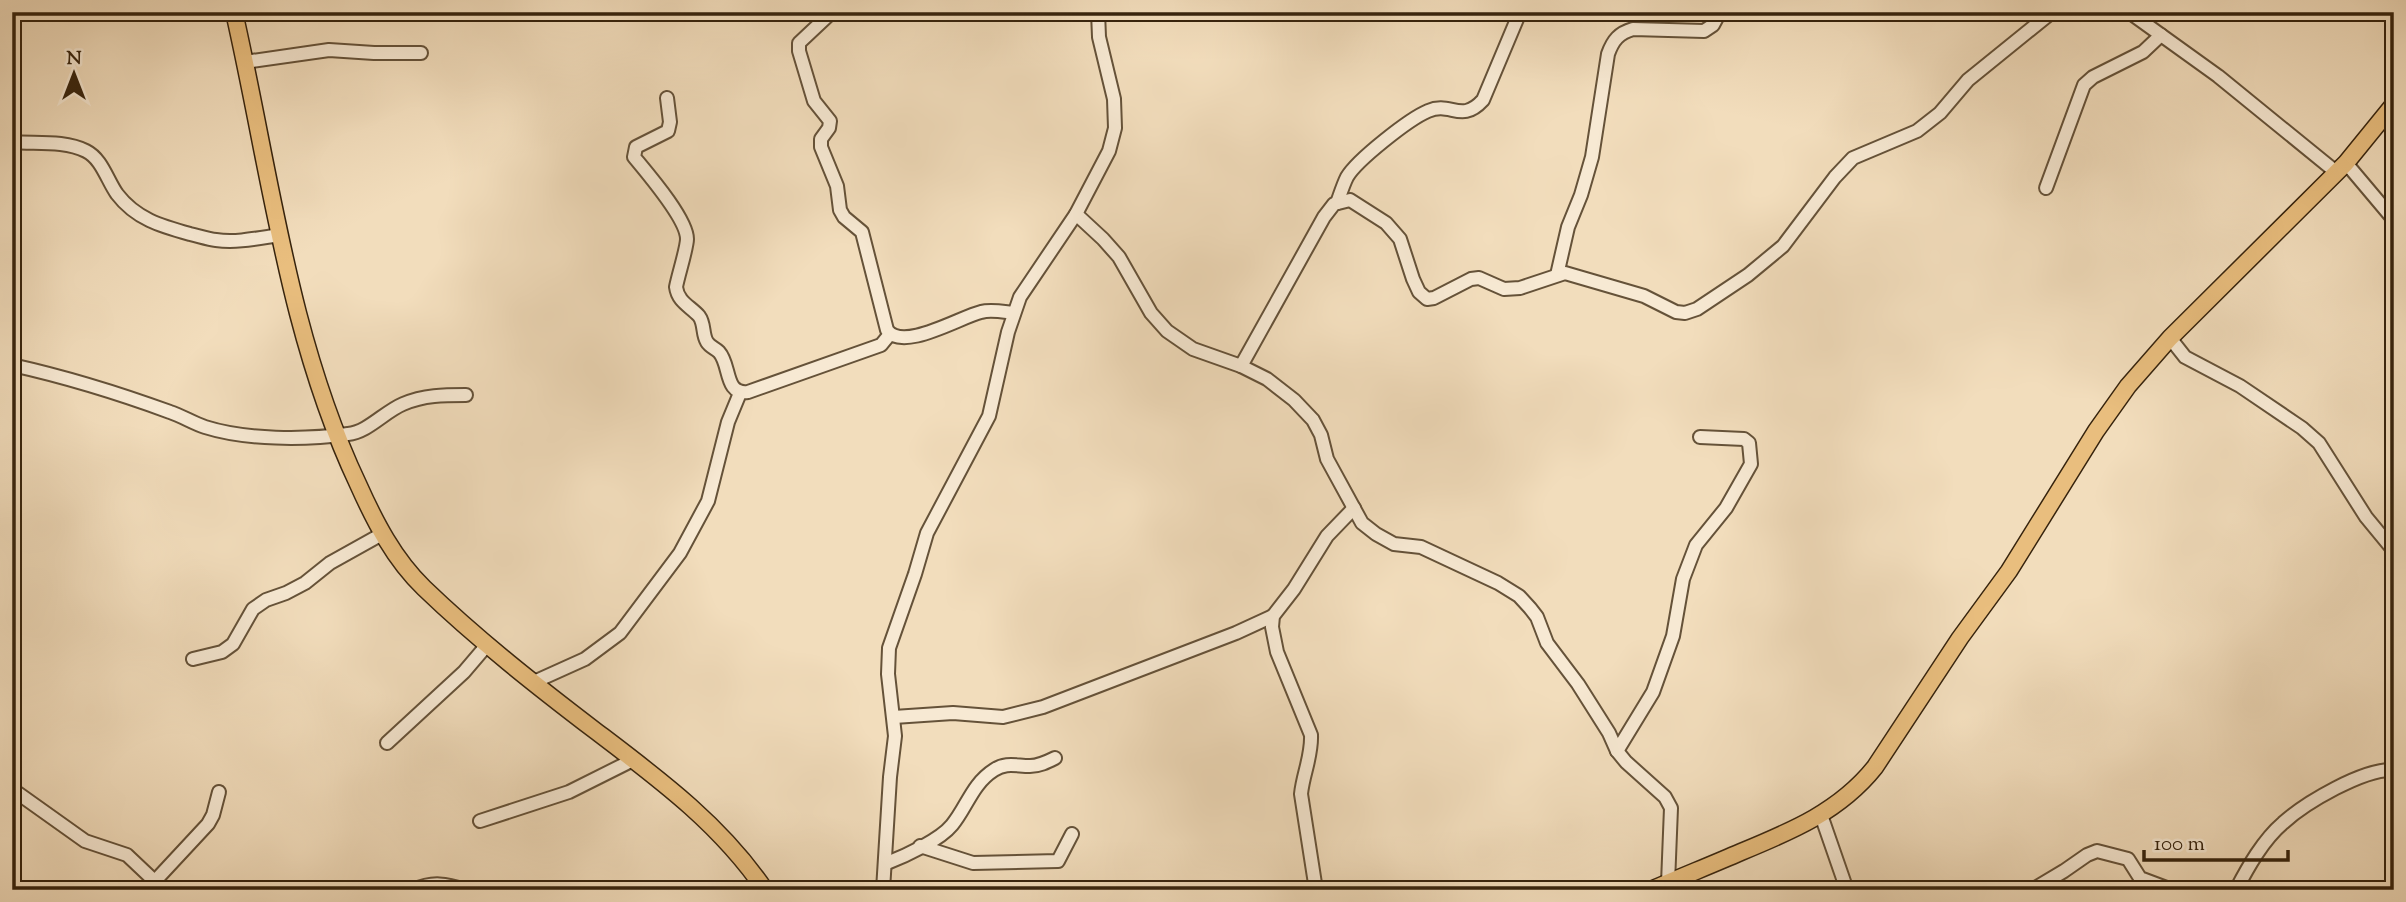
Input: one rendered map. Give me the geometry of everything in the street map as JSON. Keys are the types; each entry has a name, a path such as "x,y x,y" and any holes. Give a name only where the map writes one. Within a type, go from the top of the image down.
{"main road":[{"path":"234,12 280,235 311,363 335,434 382,534 422,586 487,645 674,792 716,830 751,869 765,890"},
{"path":"1651,890 1798,829 1860,785 2009,571 2096,431 2128,386 2170,338 2341,167 2394,104"}],"street":[{"path":"832,12 799,43 799,51 814,101 830,121 829,128 821,139 821,147 837,186 840,210 844,217 862,232 887,330 898,338 929,332 981,312 1014,313"},
{"path":"883,890 895,736 888,674 889,648 927,533 989,416 1008,332 1020,297 1076,214 1109,152 1115,128 1114,99 1099,37 1098,12"},
{"path":"1241,366 1324,216 1336,203 1348,176 1381,143 1428,111 1439,108 1468,112 1474,110 1483,100 1520,12"},
{"path":"1557,275 1568,227 1592,157 1612,42 1622,32 1633,29 1691,33 1704,31 1713,25 1720,12"},
{"path":"1336,203 1350,200 1385,222 1400,239 1413,279 1419,292 1427,299 1441,295 1471,279 1479,278 1504,289 1520,288 1557,275 1573,275 1644,296 1676,312 1697,309 1748,275 1783,246 1835,177 1853,158 1917,131 1940,113 1968,80 2052,12"},
{"path":"2129,12 2341,167 2394,220"},
{"path":"2046,188 2084,85 2093,77 2143,52 2161,35"},
{"path":"245,62 329,50 421,52"},
{"path":"667,97 670,122 668,131 636,147 634,156 674,208 687,236 677,293 681,301 701,318 706,341 724,359 731,385 740,393"},
{"path":"12,142 84,150 99,162 117,194 145,220 160,226 216,240 280,235"},
{"path":"1076,214 1119,257 1151,313 1167,331 1193,349 1241,366 1267,379 1314,420 1327,459 1362,523 1394,544 1421,547 1498,583 1519,596 1537,617 1547,643 1578,684 1618,751 1626,762 1665,797 1671,808 1673,822 1668,883"},
{"path":"740,393 794,377 881,345 890,334"},
{"path":"2170,338 2185,357 2240,386 2302,428 2319,443 2366,517 2394,551"},
{"path":"12,365 91,385 174,413 204,427 243,435 296,437 348,434 362,430 402,404 425,396 466,395"},
{"path":"534,682 585,659 620,633 680,554 708,501 728,422 740,393"},
{"path":"1618,751 1653,692 1673,636 1683,579 1696,545 1727,508 1751,464 1749,443 1744,439 1700,437"},
{"path":"894,717 953,713 1003,717 1043,707 1236,633 1273,615 1294,589 1327,536 1354,508"},
{"path":"193,659 222,652 233,644 253,609 266,600 306,583 330,563 382,534"},
{"path":"1273,615 1276,652 1311,735 1312,747 1302,779 1301,794 1316,890"},
{"path":"387,743 464,672 487,645"},
{"path":"887,863 946,832 970,794 983,778 996,768 1010,764 1031,766 1055,758"},
{"path":"480,821 569,792 633,760"},
{"path":"2236,890 2266,842 2283,823 2346,783 2368,774 2394,770"},
{"path":"12,789 85,841 127,855 161,887 208,824 219,792"},
{"path":"1821,815 1847,890"},
{"path":"920,846 973,863 1044,863 1058,861 1072,834"},
{"path":"2032,890 2097,851 2128,859 2140,878 2172,890"},
{"path":"414,890 432,883 450,884 466,890"}]}
